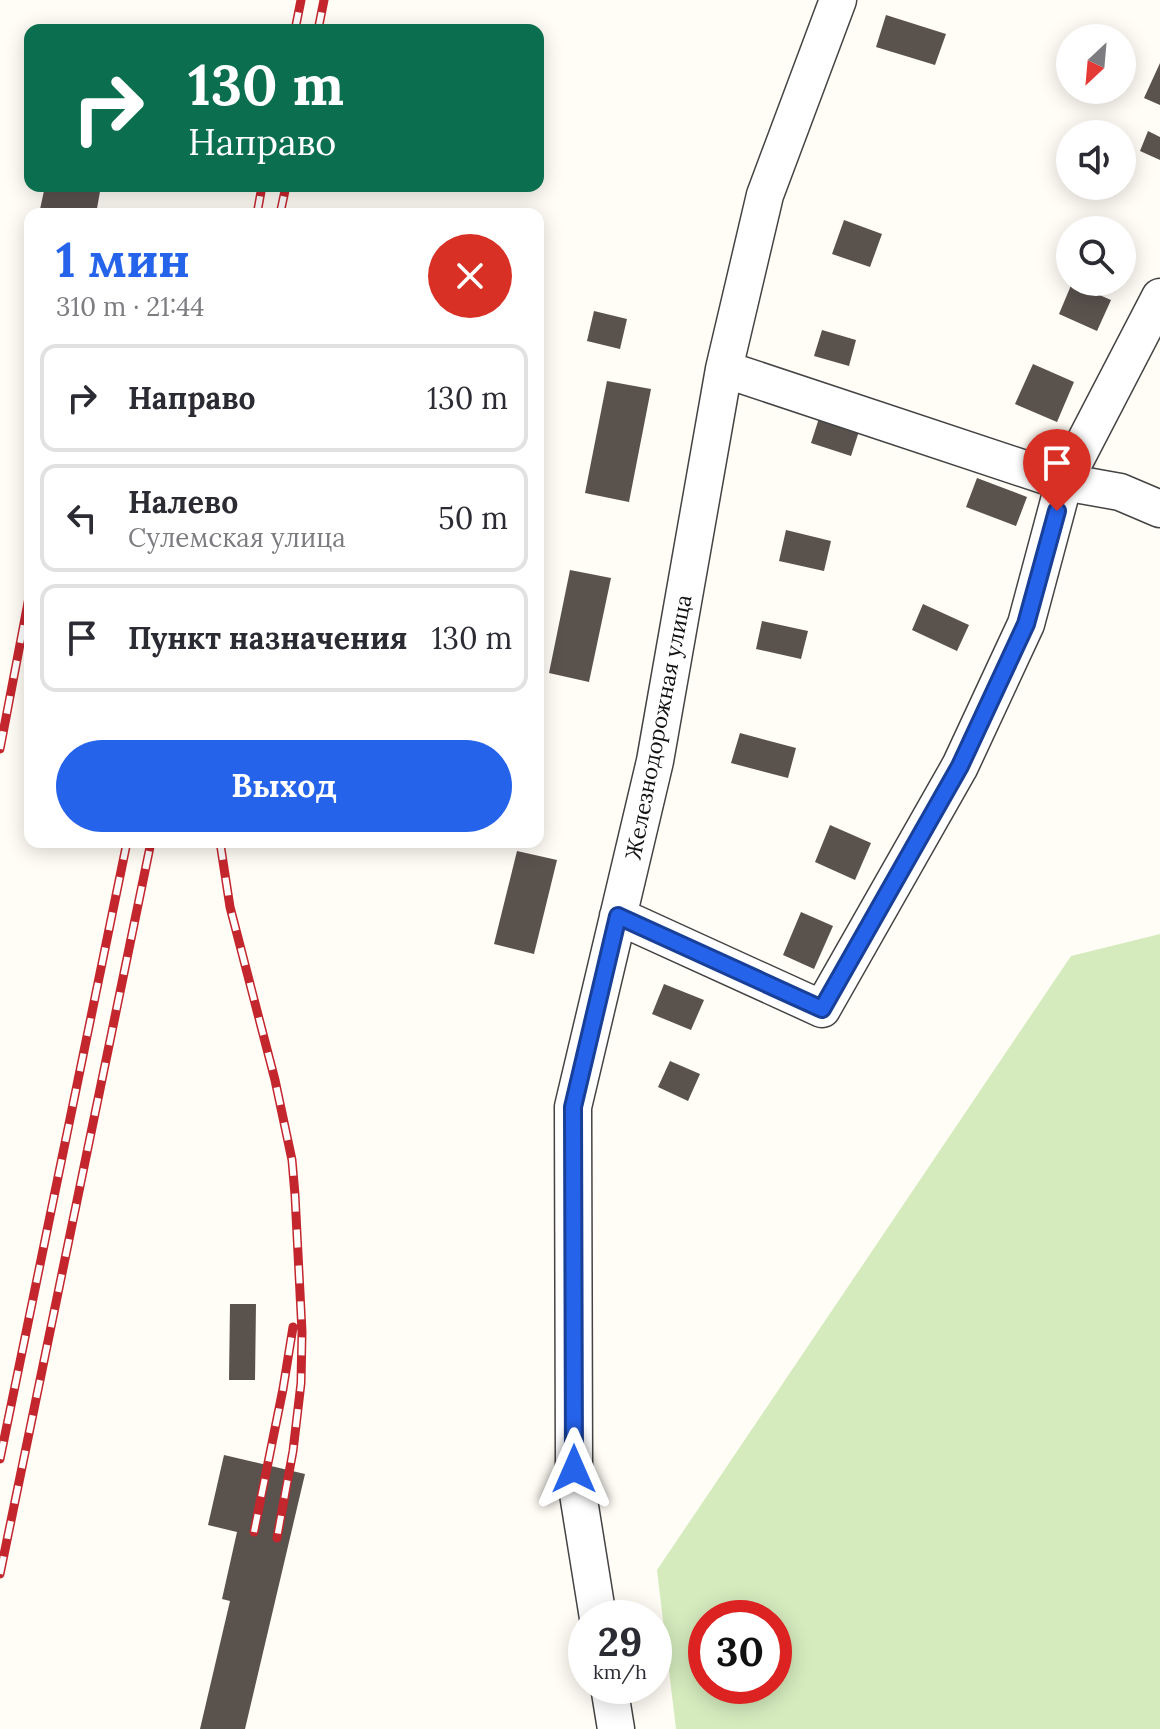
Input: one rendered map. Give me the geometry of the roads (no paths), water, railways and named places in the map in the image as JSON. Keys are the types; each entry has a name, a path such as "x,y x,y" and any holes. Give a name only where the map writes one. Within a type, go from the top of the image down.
{"street":[{"name":"Железнодорожная улица","path":"595,1600 574,1469 573,1107 655,761 724,369 765,195 838,0"},
{"path":"618,916 822,1009 960,766 1026,624 1064,482 1160,297"},
{"path":"724,369 1064,482 1120,492 1160,509"},
{"path":"612,1704 616,1729"}],"railway":[{"path":"296,24 301,0"},
{"path":"319,24 324,0"},
{"path":"258,208 261,192"},
{"path":"281,208 285,192"},
{"path":"0,749 24,623"},
{"path":"0,1459 126,848"},
{"path":"0,1574 150,848"},
{"path":"221,848 230,907 275,1080 292,1160 295,1195 302,1332 301,1383 293,1451 277,1538"},
{"path":"254,1532 293,1327"}]}
